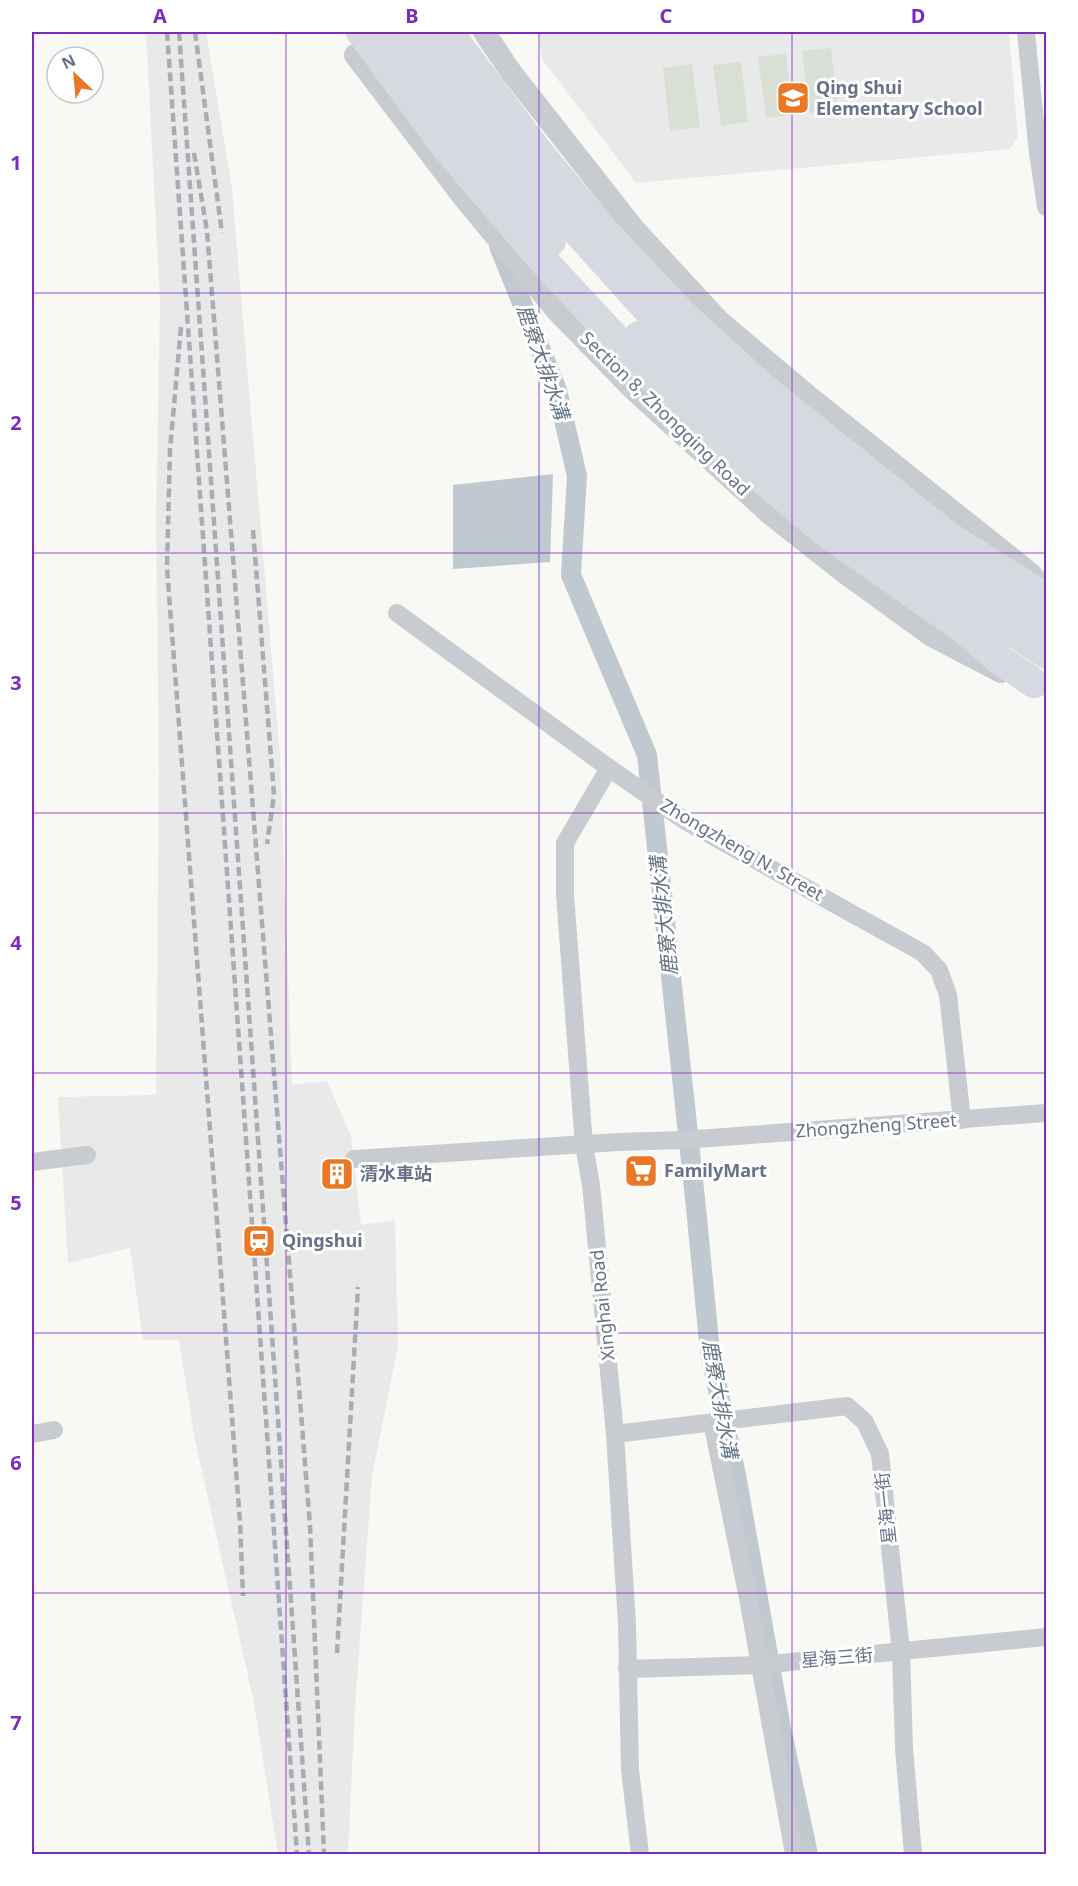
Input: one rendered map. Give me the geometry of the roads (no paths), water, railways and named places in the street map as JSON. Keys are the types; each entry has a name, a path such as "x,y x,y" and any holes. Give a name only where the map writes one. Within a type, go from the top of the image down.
{"main road":[{"path":"389,32 558,250 638,335 703,398 823,501 930,577 1047,654"},
{"path":"419,32 557,209 665,329 748,408 840,486 1047,626"},
{"path":"448,32 560,179 603,230 681,313 763,388 949,537 1047,598"},
{"path":"358,43 539,256 640,365 705,430 824,531 965,630 1000,660 1040,687"}],"street":[{"path":"358,43 389,32"},
{"path":"484,32 511,72 635,230 719,321 807,395 1030,573 1047,592"},
{"path":"1026,32 1038,153 1047,207"},
{"name":"Zhongzheng N. Street","path":"397,613 687,822 922,952 939,970 948,995 962,1120"},
{"name":"Xinghai Road","path":"609,768 564,843 565,895 584,1145 591,1185 615,1434 627,1624 630,1770 640,1854"},
{"name":"Zhongzheng Street","path":"584,1145 683,1140 1047,1113"},
{"path":"354,1160 584,1145"},
{"path":"32,1162 87,1155"},
{"name":"星海一街","path":"615,1434 847,1406 865,1422 880,1454 901,1652 904,1748 913,1854"},
{"path":"712,1422 748,1598 794,1854"},
{"path":"32,1434 54,1430"},
{"name":"星海三街","path":"627,1669 760,1665 1047,1638"}],"waterway":[{"name":"鹿寮大排水溝","path":"499,246 557,390 577,476 571,575 647,755 710,1352 736,1475 781,1728 808,1854"}],"railway":[{"path":"167,32 297,1854"},
{"path":"179,32 309,1854"},
{"path":"195,32 222,233"},
{"path":"194,153 207,231 310,1526 324,1854"},
{"path":"181,327 170,450 167,568 240,1522 243,1596"},
{"path":"253,530 274,795 267,844"},
{"path":"337,1653 358,1287"}],"place":[{"name":"Qing Shui Elementary School","path":"793,98"},
{"name":"FamilyMart","path":"641,1171"},
{"name":"清水車站","path":"337,1174"},
{"name":"Qingshui","path":"259,1241"}]}
